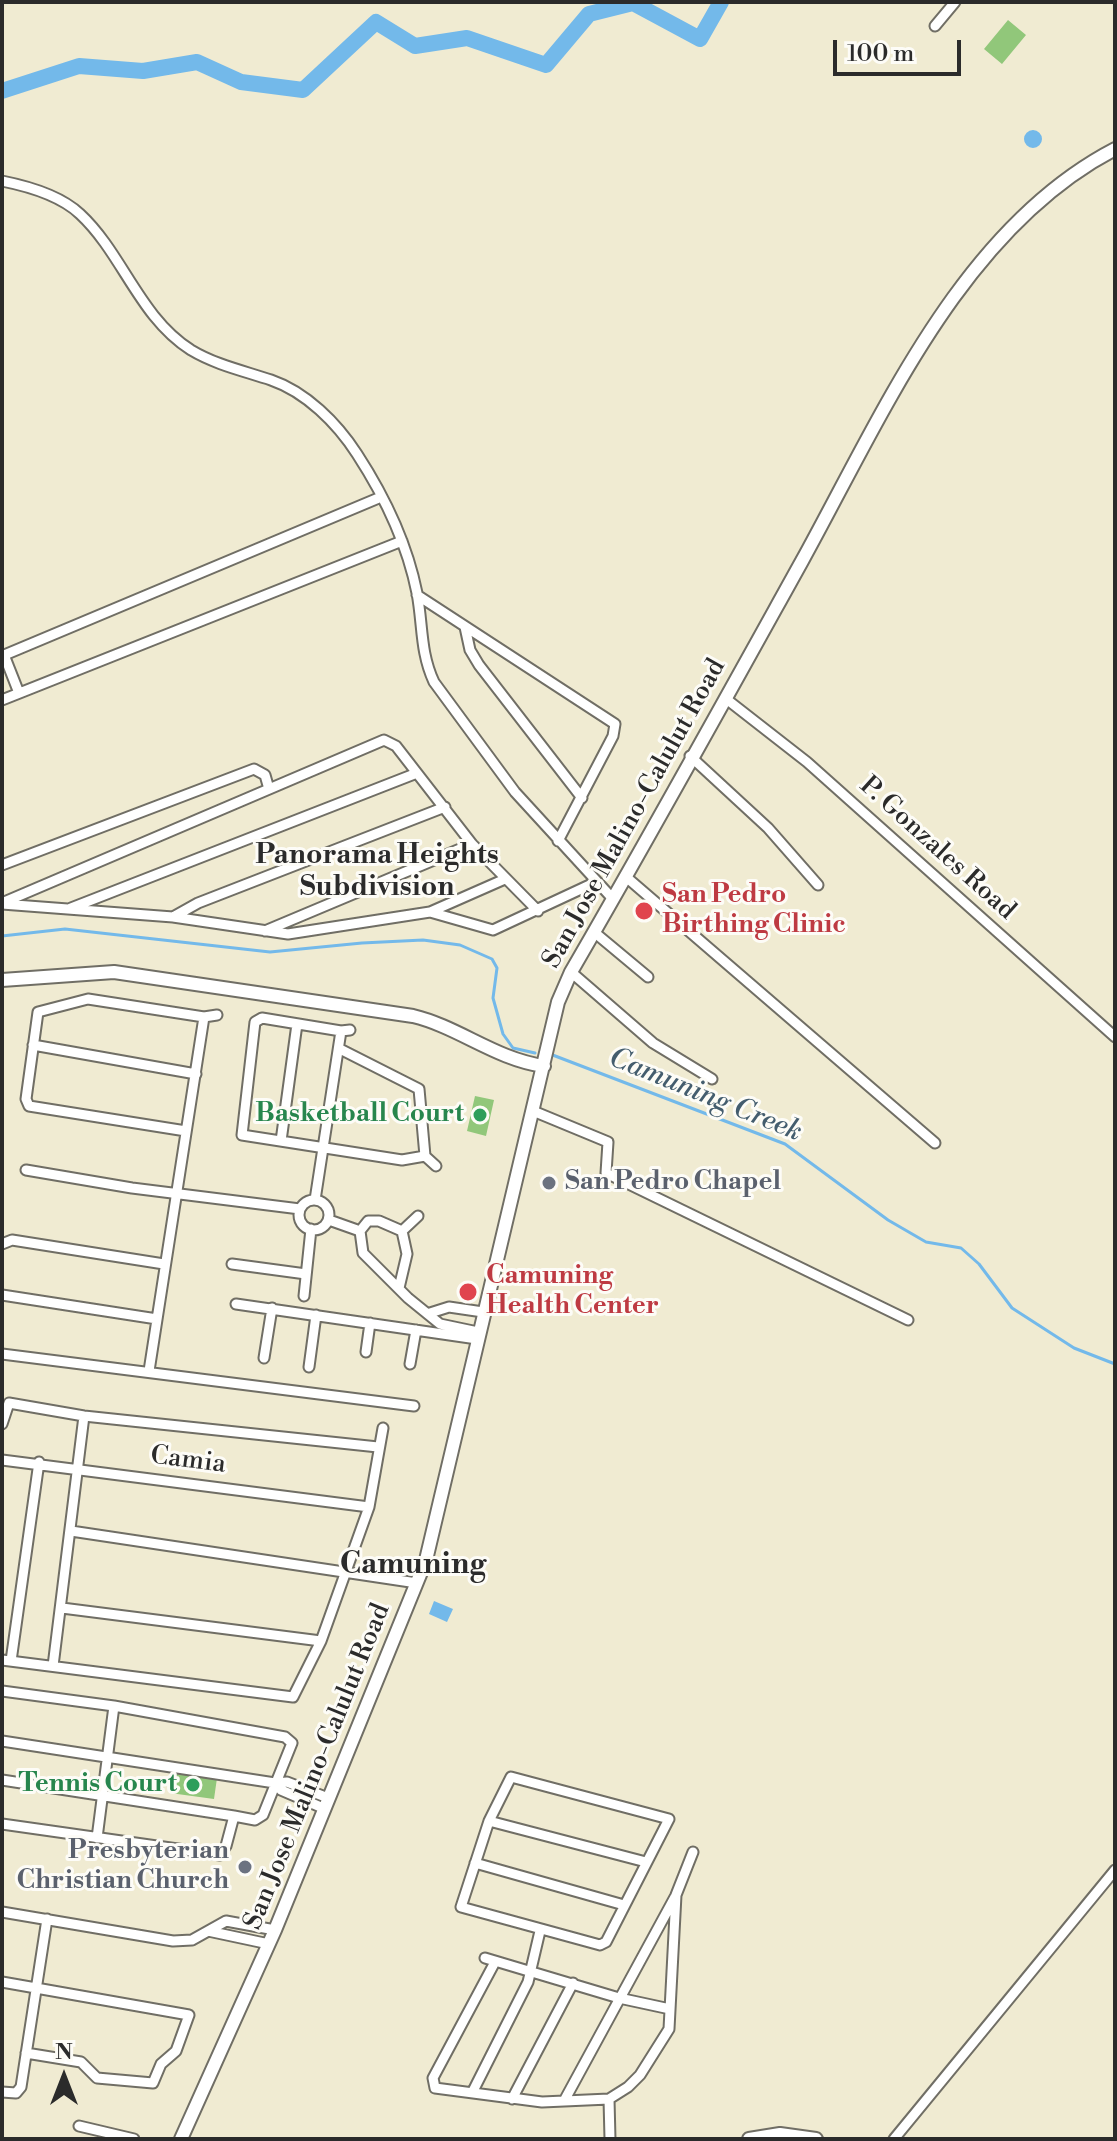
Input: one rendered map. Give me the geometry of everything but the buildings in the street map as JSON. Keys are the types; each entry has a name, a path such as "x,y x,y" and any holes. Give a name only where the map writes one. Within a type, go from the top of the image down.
{"main road":[{"name":"San Jose Malino-Calulut Road","path":"181,2139 275,1930 417,1583 436,1525 477,1335 558,1002 571,972 900,384 966,279 1004,235 1047,195 1115,149"},
{"path":"2,980 114,972 413,1016 432,1021 512,1060 544,1066"},
{"path":"749,2139 780,2134 816,2139"}],"street":[{"path":"935,26 955,2"},
{"path":"2,181 22,185 78,212 136,295 191,350 306,396 356,453 393,516 402,541 417,595 420,642 434,682 477,744 558,841 613,899"},
{"path":"19,693 3,656 381,497"},
{"path":"2,700 402,541"},
{"path":"417,595 615,724 617,728 558,841"},
{"path":"465,627 470,650 479,665 582,798"},
{"name":"P. Gonzales Road","path":"725,698 819,773 1115,1037"},
{"path":"2,903 384,740 396,746 472,844 538,911"},
{"path":"690,756 768,828 818,885"},
{"path":"2,865 254,769 265,775 269,789"},
{"path":"68,909 417,773"},
{"path":"173,917 198,903 445,807"},
{"path":"263,931 472,844"},
{"path":"625,876 935,1143"},
{"path":"2,903 173,917 288,934 319,932 430,912 505,879"},
{"path":"430,912 493,930 596,882"},
{"path":"594,932 648,977"},
{"path":"571,972 653,1043 712,1079"},
{"path":"186,1131 29,1106 26,1099 39,1010 81,999 204,1017 217,1015"},
{"path":"149,1371 204,1017"},
{"path":"26,1170 300,1209 315,1200 325,1147 340,1049 346,1031 262,1018 255,1022 241,1131 245,1137 325,1147 402,1160 425,1156"},
{"path":"281,1141 297,1024"},
{"path":"33,1045 196,1074"},
{"path":"340,1049 419,1089 425,1156 436,1166"},
{"path":"533,1111 608,1142 606,1173 908,1320"},
{"path":"315,1200 327,1207 329,1220"},
{"path":"300,1209 301,1220 311,1229 320,1228 329,1220"},
{"path":"402,1231 418,1216"},
{"path":"329,1220 360,1231"},
{"path":"402,1231 379,1221 368,1221 360,1231 363,1253 440,1324 477,1335"},
{"path":"304,1296 311,1229"},
{"path":"399,1288 407,1254 402,1231"},
{"path":"2,1244 12,1240 164,1264"},
{"path":"232,1264 306,1274"},
{"path":"2,1295 157,1319"},
{"path":"236,1304 416,1330 477,1335"},
{"path":"430,1313 449,1307 483,1312"},
{"path":"264,1358 272,1308"},
{"path":"309,1367 316,1315"},
{"path":"366,1352 370,1323"},
{"path":"410,1364 416,1330"},
{"path":"2,1354 414,1406"},
{"path":"2,1424 5,1407 9,1403 84,1416 378,1447"},
{"path":"53,1666 84,1416"},
{"path":"39,1462 7,1661 288,1699 295,1694 321,1641 369,1507 383,1428"},
{"name":"Camia","path":"2,1460 39,1462 369,1507"},
{"path":"71,1531 417,1583"},
{"path":"62,1608 321,1641"},
{"path":"2,1691 114,1706 288,1738 292,1743 260,1818 2,1780"},
{"path":"97,1838 114,1706"},
{"path":"2,1741 275,1783 287,1782 304,1788 326,1803"},
{"path":"511,1777 669,1819 646,1862 606,1942 600,1945 461,1907 489,1821 511,1777"},
{"path":"275,1783 300,1798 326,1803"},
{"path":"300,1798 304,1788"},
{"path":"2,1824 220,1855 226,1846 234,1816"},
{"path":"489,1821 646,1862"},
{"path":"564,2101 676,1895 693,1852"},
{"path":"475,1863 624,1905"},
{"path":"894,2139 1115,1870"},
{"path":"670,2009 619,1998 490,1960 433,2078 435,2088 512,2099 609,2099 640,2075 669,2029 676,1895"},
{"path":"2,1912 173,1941 192,1940 226,1921 275,1930"},
{"path":"2,2092 18,2092 47,1919"},
{"path":"246,1939 250,1924"},
{"path":"208,1931 269,1944"},
{"path":"472,2093 528,1982 540,1931"},
{"path":"2,1982 189,2015 176,2051 161,2064 153,2083 97,2078 81,2062 26,2053"},
{"path":"512,2099 573,1983"},
{"path":"609,2099 610,2139"},
{"path":"79,2126 134,2139"}],"green space":[{"path":"1008,20 1026,35 1002,64 984,49"},
{"name":"Basketball Court","path":"475,1096 494,1100 486,1136 467,1131"},
{"name":"Tennis Court","path":"172,1771 217,1778 214,1799 170,1793"}],"water":[{"path":"1033,130 1042,139 1033,148 1024,139"},
{"path":"434,1601 453,1609 447,1622 429,1614"}],"waterway":[{"path":"2,91 79,66 143,71 197,62 241,82 303,90 376,22 415,46 467,38 546,65 589,14 633,3 700,39 721,2"},
{"name":"Camuning Creek","path":"2,936 65,929 270,952 423,940 460,945 492,959 497,968 493,998 503,1034 513,1048 535,1053"},
{"name":"Camuning Creek","path":"550,1054 785,1144 888,1220 926,1242 961,1248 979,1264 1012,1308 1074,1348 1115,1364"}],"place":[{"name":"San Pedro Birthing Clinic","path":"644,911"},
{"name":"Basketball Court","path":"480,1115"},
{"name":"San Pedro Chapel","path":"549,1183"},
{"name":"Camuning Health Center","path":"468,1292"},
{"name":"Tennis Court","path":"193,1785"},
{"name":"Presbyterian Christian Church","path":"245,1867"}],"district":[{"name":"Panorama Heights Subdivision","path":"377,872"},
{"name":"Camuning","path":"413,1566"}]}
